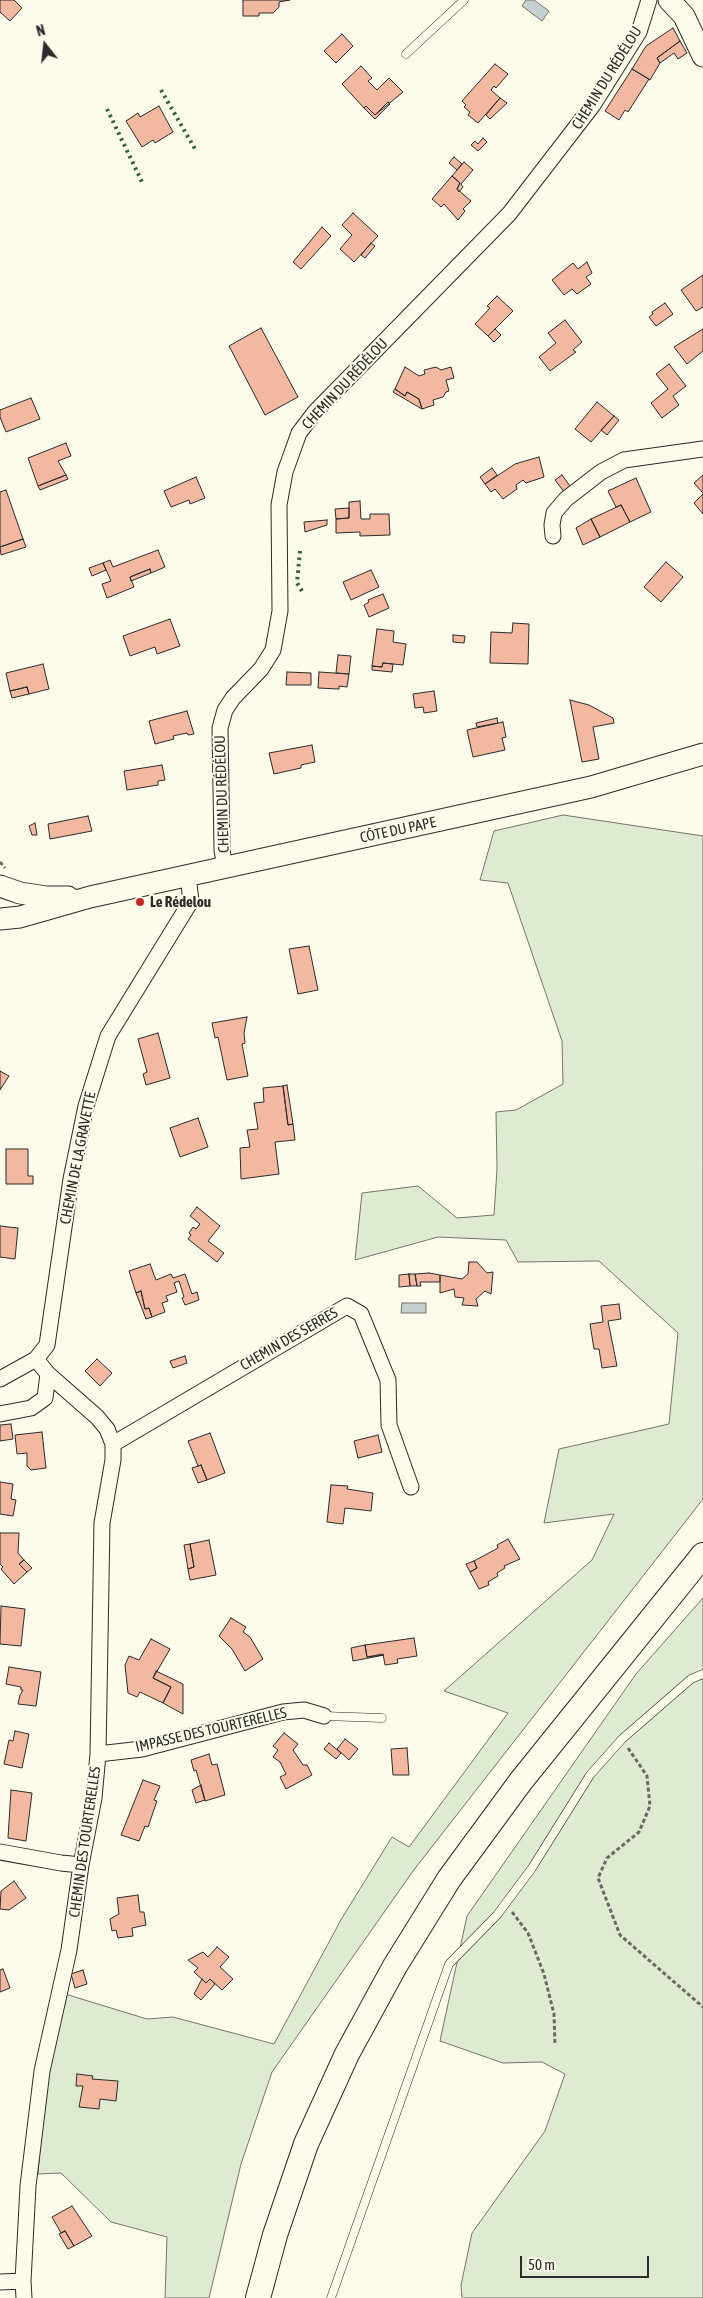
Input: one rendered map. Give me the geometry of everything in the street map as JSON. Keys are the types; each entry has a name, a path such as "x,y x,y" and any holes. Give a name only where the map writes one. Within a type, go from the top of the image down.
{"main road":[{"path":"669,0 684,16 703,56"},
{"name":"CÔTE DU PAPE","path":"0,919 20,917 90,897 591,787 703,754"},
{"name":"CÔTE DU PAPE","path":"0,886 46,897 90,897"},
{"path":"258,2298 275,2235 306,2144 347,2054 395,1966 449,1879 521,1781 703,1555"}],"street":[{"name":"CHEMIN DU RÉDÉLOU","path":"225,868 222,850 220,728 225,710 232,698 261,669 273,650 280,611 279,505 285,472 299,433 315,412 509,214 593,105 639,32 649,0"},
{"path":"553,536 554,513 566,499 601,472 624,460 703,448"},
{"name":"CHEMIN DE LA GRAVETTE","path":"2,1376 36,1358 47,1345 70,1179 91,1090 108,1036 191,901 188,876"},
{"name":"CHEMIN DES SERRES","path":"113,1444 347,1306 361,1314 388,1380 390,1425 411,1487"},
{"path":"36,1358 48,1374 108,1429 113,1444"},
{"path":"0,1414 31,1408 45,1398 48,1374"},
{"name":"CHEMIN DES TOURTERELLES","path":"24,2298 23,2281 28,2186 42,2071 69,1950 81,1864 94,1798 98,1754 102,1523 111,1478 113,1444"},
{"name":"IMPASSE DES TOURTERELLES","path":"98,1754 142,1748 283,1712 304,1710 324,1716"},
{"path":"0,1852 61,1863 81,1864"},
{"path":"0,2282 23,2281"}],"lane":[{"path":"406,54 464,0"},
{"path":"331,2298 449,1964 497,1915 506,1903 532,1868 590,1775 622,1739 691,1679 703,1674"},
{"path":"324,1716 382,1718"}],"path":[{"path":"622,1739 647,1776 650,1806 639,1832 606,1858 598,1878 620,1935 703,2007"},
{"path":"506,1903 528,1933 544,1974 554,2014 555,2045"}],"green space":[{"path":"563,815 703,836 703,1499 413,1871 272,2072 241,2164 209,2298 165,2298 167,2237 111,2222 61,2173 38,2174 46,2071 65,1994 147,2019 173,2017 274,2044 342,1918 392,1837 409,1847 508,1713 444,1691 592,1560 614,1514 544,1523 559,1449 669,1424 678,1333 599,1261 518,1262 506,1240 438,1237 355,1260 362,1193 418,1186 457,1218 494,1215 497,1169 496,1112 516,1110 563,1084 562,1041 508,883 480,880 494,831"},
{"path":"703,1598 703,2298 462,2298 461,2285 472,2233 545,2131 565,2074 542,2062 503,2063 440,2041 467,1916 636,1674"}],"shaded area":[{"path":"526,0 534,0 549,11 542,21 522,6"},
{"path":"402,1303 426,1303 426,1313 401,1313"}],"building":[{"path":"0,0 14,0 22,8 10,21 0,12"},
{"path":"243,0 290,0 279,2 279,7 273,13 259,13 259,16 243,16"},
{"path":"673,28 680,41 657,58 660,63 650,80 632,69 646,46"},
{"path":"342,34 353,46 336,63 324,51"},
{"path":"680,41 687,53 678,59 674,53 660,63 657,58"},
{"path":"495,64 508,74 496,88 494,86 491,90 500,98 478,123 468,115 470,112 464,107 466,105 462,101"},
{"path":"361,66 372,78 368,81 377,90 389,78 403,92 375,115 366,106 364,108 342,84"},
{"path":"632,69 649,79 628,112 625,110 619,120 605,111"},
{"path":"500,98 507,103 490,119 486,115"},
{"path":"388,102 390,104 375,119 364,108 366,106 375,115"},
{"path":"159,106 173,132 155,143 153,140 142,147 126,121 138,113 140,117"},
{"path":"483,138 487,142 478,151 471,145 475,141 478,144"},
{"path":"454,157 462,164 457,170 449,163"},
{"path":"464,162 473,170 461,184 463,187 459,192 457,189 460,183 452,176"},
{"path":"452,176 460,183 457,189 471,201 463,209 465,211 458,220 444,204 441,207 432,199"},
{"path":"353,213 378,236 354,262 340,249 352,235 342,225"},
{"path":"322,227 331,236 301,269 293,262"},
{"path":"371,243 375,246 365,258 361,255"},
{"path":"587,262 592,273 586,277 591,284 577,294 572,289 564,295 552,280 573,263 578,269"},
{"path":"703,275 703,307 696,311 681,290"},
{"path":"497,296 513,311 488,336 475,324 490,308 487,306"},
{"path":"665,303 673,314 656,326 649,317 653,314 652,312"},
{"path":"565,320 582,342 573,350 576,352 550,371 539,357 556,343 548,333"},
{"path":"261,328 298,397 265,415 229,346"},
{"path":"495,329 501,335 494,342 488,336"},
{"path":"703,329 703,351 687,364 674,347"},
{"path":"669,364 686,386 673,396 679,405 662,418 651,403 668,389 656,374"},
{"path":"405,367 419,376 425,374 424,370 436,367 441,370 451,367 454,378 446,380 449,391 443,397 433,400 434,405 422,409 419,399 407,392 405,396 395,389"},
{"path":"395,389 405,396 407,392 419,399 422,409 393,392"},
{"path":"31,398 40,419 6,432 0,417 0,410"},
{"path":"597,402 614,416 591,442 575,429"},
{"path":"614,416 619,420 607,435 601,430"},
{"path":"66,443 71,456 58,461 66,475 38,486 28,458"},
{"path":"539,457 544,477 526,483 523,480 516,485 517,489 503,499 495,489 491,492 485,484 515,464"},
{"path":"492,468 497,475 485,484 480,477"},
{"path":"66,475 68,479 40,490 38,486"},
{"path":"562,475 570,486 565,493 555,480"},
{"path":"703,475 703,493 694,483"},
{"path":"196,477 205,498 190,504 189,500 171,507 164,491"},
{"path":"636,478 651,512 630,522 621,505 616,507 608,491"},
{"path":"6,490 23,539 0,547 0,492"},
{"path":"703,494 703,514 694,503"},
{"path":"360,501 361,519 370,519 370,514 389,514 390,535 360,536 360,532 336,533 336,519 349,518 349,502"},
{"path":"621,505 630,522 600,537 591,519"},
{"path":"349,508 349,518 336,519 335,509"},
{"path":"591,519 600,537 583,545 576,528"},
{"path":"327,520 327,525 305,532 304,522"},
{"path":"23,539 26,547 1,555 0,547"},
{"path":"158,550 165,567 151,573 150,569 130,577 134,587 107,598 102,584 111,581 103,563 110,560 113,567"},
{"path":"666,562 683,577 661,602 644,587"},
{"path":"103,563 106,570 92,576 89,568"},
{"path":"150,569 151,573 131,581 130,577"},
{"path":"371,570 379,587 351,600 343,582"},
{"path":"383,594 389,608 369,617 364,605 369,602 368,600"},
{"path":"170,619 180,646 157,654 155,647 130,656 123,636"},
{"path":"513,623 529,624 528,664 490,663 491,632 512,633"},
{"path":"377,629 394,631 393,642 406,644 403,665 383,663 382,667 372,666"},
{"path":"453,635 465,636 464,643 453,642"},
{"path":"338,655 351,656 349,674 336,673"},
{"path":"383,663 393,664 392,672 372,670 372,666 382,667"},
{"path":"43,664 49,689 29,694 27,687 10,691 6,673"},
{"path":"287,672 311,673 311,685 286,685"},
{"path":"319,672 349,674 347,687 339,686 339,689 318,688"},
{"path":"27,687 29,694 12,698 10,691"},
{"path":"434,691 437,711 424,713 423,707 415,708 413,694"},
{"path":"570,700 589,705 613,718 614,723 593,727 599,759 582,762"},
{"path":"187,711 194,734 188,735 187,733 173,736 174,739 155,744 149,721"},
{"path":"497,718 498,723 477,727 476,723"},
{"path":"503,722 506,737 502,738 505,750 473,757 467,730"},
{"path":"312,745 315,762 301,765 301,768 274,774 269,753"},
{"path":"162,765 165,780 158,781 158,785 127,790 124,771"},
{"path":"88,816 92,831 50,839 48,824"},
{"path":"35,823 37,835 32,835 29,826"},
{"path":"309,946 318,990 298,994 289,949"},
{"path":"247,1017 244,1033 245,1043 242,1044 248,1076 227,1080 218,1037 215,1038 212,1023"},
{"path":"158,1033 170,1078 146,1085 143,1074 147,1072 138,1039"},
{"path":"0,1071 9,1076 0,1090"},
{"path":"287,1085 293,1124 288,1125 283,1086"},
{"path":"283,1086 288,1125 293,1124 295,1140 275,1142 279,1174 241,1179 240,1148 250,1147 247,1130 258,1129 254,1103 264,1102 263,1088"},
{"path":"198,1118 208,1147 180,1157 170,1128"},
{"path":"6,1149 28,1149 28,1176 33,1176 33,1184 6,1184"},
{"path":"197,1207 220,1226 208,1241 224,1253 217,1262 188,1239 193,1227 196,1229 200,1224 190,1216"},
{"path":"0,1226 18,1228 15,1259 0,1257"},
{"path":"469,1262 477,1262 487,1273 493,1272 491,1294 485,1291 476,1299 478,1306 462,1305 464,1298 455,1297 454,1289 440,1293 440,1275 462,1279 468,1274"},
{"path":"150,1264 156,1280 171,1274 173,1278 185,1274 192,1294 197,1292 199,1300 185,1305 179,1281 174,1283 177,1292 166,1296 168,1301 162,1303 165,1312 152,1317 149,1308 145,1309 141,1291 136,1293 129,1271"},
{"path":"429,1273 440,1275 440,1282 420,1282 421,1286 417,1286 415,1274"},
{"path":"409,1274 415,1274 417,1286 410,1286"},
{"path":"409,1274 410,1286 399,1287 399,1275"},
{"path":"141,1291 145,1309 149,1308 152,1317 146,1319 136,1293"},
{"path":"619,1304 621,1319 608,1321 617,1366 602,1368 599,1349 594,1349 590,1324 603,1322 601,1306"},
{"path":"185,1356 187,1363 173,1368 170,1361"},
{"path":"97,1359 112,1373 100,1386 85,1371"},
{"path":"11,1424 13,1439 0,1441 0,1425"},
{"path":"42,1432 46,1468 31,1470 27,1466 27,1453 17,1454 15,1435"},
{"path":"210,1433 225,1473 207,1480 201,1465 198,1466 188,1441"},
{"path":"378,1435 382,1452 358,1458 354,1441"},
{"path":"201,1465 207,1480 198,1483 192,1468"},
{"path":"0,1482 13,1484 11,1499 16,1500 13,1516 0,1514"},
{"path":"331,1485 348,1486 347,1489 373,1493 371,1511 345,1508 343,1524 327,1522"},
{"path":"0,1533 19,1533 18,1553 24,1560 19,1564 27,1572 14,1584 1,1569 3,1567 0,1564"},
{"path":"508,1539 520,1559 504,1566 505,1568 497,1573 498,1576 488,1582 489,1585 479,1589 470,1572 477,1568 474,1561 498,1548 497,1545"},
{"path":"209,1540 216,1575 190,1580 188,1569 194,1567 190,1544"},
{"path":"190,1544 194,1567 188,1569 184,1545"},
{"path":"24,1560 32,1568 27,1572 19,1564"},
{"path":"474,1561 477,1568 470,1572 466,1564"},
{"path":"1,1606 25,1609 21,1646 0,1644"},
{"path":"231,1618 246,1627 243,1632 250,1637 263,1659 245,1671 232,1649 219,1636"},
{"path":"414,1638 417,1656 397,1659 398,1663 385,1665 383,1654 367,1657 365,1645"},
{"path":"151,1639 170,1649 153,1678 171,1687 163,1703 140,1692 137,1697 128,1693 125,1665 129,1656 139,1660"},
{"path":"365,1645 367,1657 384,1655 353,1661 351,1648"},
{"path":"9,1667 41,1672 36,1706 18,1704 23,1690 21,1690 21,1687 6,1684"},
{"path":"156,1671 183,1684 183,1714 163,1703 171,1687 153,1678"},
{"path":"15,1731 29,1734 22,1768 4,1764 9,1740 13,1741"},
{"path":"284,1733 298,1744 293,1750 303,1765 307,1765 312,1775 286,1789 280,1777 286,1774 280,1762 273,1757 278,1750 273,1746"},
{"path":"345,1739 358,1749 349,1760 337,1749"},
{"path":"329,1743 341,1753 336,1759 324,1749"},
{"path":"407,1748 409,1775 393,1775 391,1749"},
{"path":"209,1754 212,1765 217,1764 225,1795 205,1801 196,1770 194,1771 191,1760"},
{"path":"143,1780 160,1786 154,1800 157,1801 148,1827 145,1826 139,1841 121,1835"},
{"path":"201,1785 205,1800 196,1803 192,1790"},
{"path":"11,1790 32,1793 26,1841 8,1838"},
{"path":"14,1881 26,1898 9,1910 0,1909 1,1891"},
{"path":"138,1895 140,1912 144,1912 146,1925 132,1928 133,1936 118,1938 116,1930 112,1931 110,1919 119,1914 117,1898"},
{"path":"217,1947 229,1957 220,1967 233,1979 222,1990 210,1979 206,1983 194,1972 198,1968 188,1960 203,1952 208,1957"},
{"path":"3,1969 10,1988 0,1992 0,1970"},
{"path":"83,1970 87,1984 75,1988 71,1974"},
{"path":"202,1979 206,1983 210,1979 215,1984 201,2000 194,1994"},
{"path":"77,2074 93,2076 92,2079 118,2081 116,2101 100,2099 99,2109 79,2107 83,2086 76,2086"},
{"path":"72,2206 92,2236 74,2246 65,2231 61,2233 52,2217"},
{"path":"65,2231 74,2246 68,2249 59,2234"}],"hedge":[{"path":"161,90 195,149"},
{"path":"107,109 143,184"},
{"path":"300,551 297,583 302,591"}],"place":[{"name":"Le Rédelou","path":"140,902"}]}
